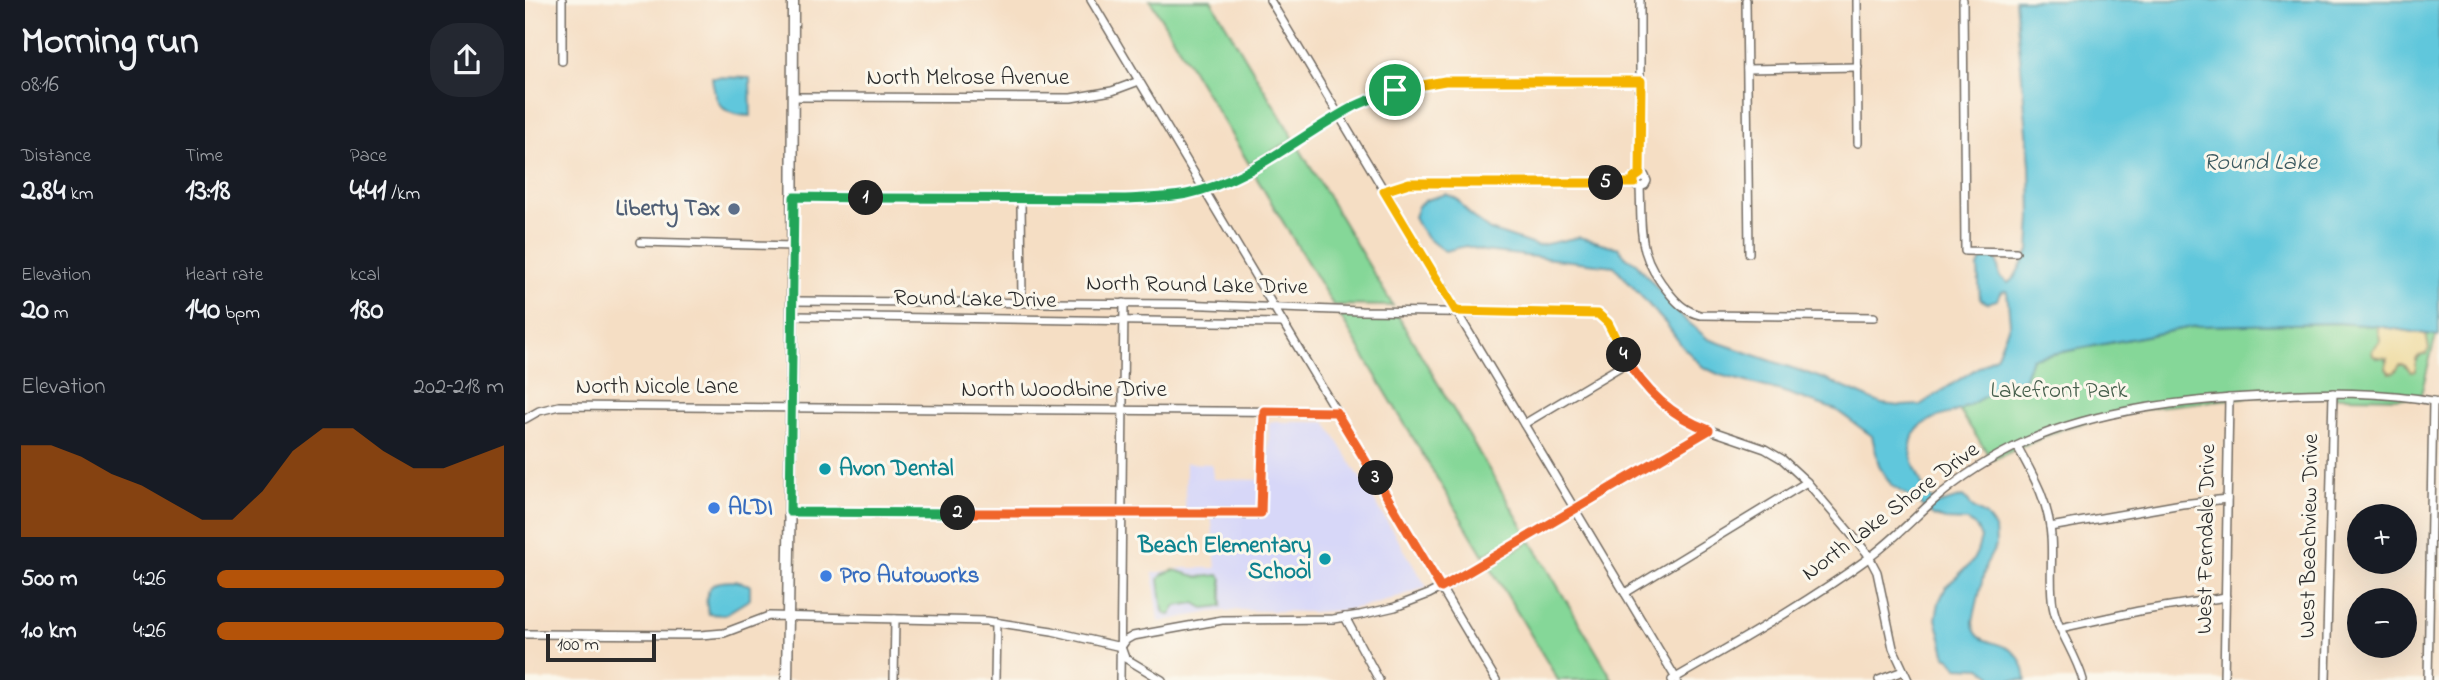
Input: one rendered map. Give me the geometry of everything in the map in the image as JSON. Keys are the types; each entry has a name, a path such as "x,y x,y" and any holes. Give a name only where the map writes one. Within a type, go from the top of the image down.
{"main road":[{"path":"787,680 793,316 793,0"}],"street":[{"path":"562,0 562,61"},
{"path":"1091,0 1494,678 1482,680"},
{"path":"1384,191 1409,183 1645,185 1645,176 1640,174 1640,0"},
{"path":"1746,0 1749,253"},
{"path":"1857,0 1858,143"},
{"path":"1962,0 1965,251 2016,252"},
{"path":"1272,1 1675,679"},
{"path":"1747,69 1858,67"},
{"name":"North Melrose Avenue","path":"794,97 1071,98 1112,91 1139,81"},
{"path":"794,197 1165,197 1190,193 1231,178 1272,157 1356,106 1395,90 1435,82 1641,81"},
{"path":"1637,185 1642,237 1649,265 1655,277 1680,306 1689,312 1700,315 1874,317"},
{"path":"1021,199 1022,303"},
{"path":"641,242 793,247"},
{"name":"North Round Lake Drive","path":"793,302 1124,303 1361,311 1589,313 1600,316 1608,323 1628,362"},
{"path":"1120,680 1124,303"},
{"name":"Round Lake Drive","path":"793,316 1283,323"},
{"path":"1524,424 1628,362 1657,399 1684,418 1709,430 1765,449 1782,459 1807,482 1869,557 1877,572 1893,648 1908,680"},
{"name":"North Lake Shore Drive","path":"1675,679 1829,585 1869,557 1935,499 1974,470 2017,446 2063,428 2105,416 2229,398 2333,393 2412,397 2436,401"},
{"name":"West Beachview Drive","path":"2326,680 2333,393"},
{"name":"West Ferndale Drive","path":"2224,680 2229,398"},
{"path":"2428,680 2436,401"},
{"name":"North Nicole Lane","path":"525,419 539,411 559,406 792,407"},
{"name":"North Woodbine Drive","path":"792,407 1336,412"},
{"path":"790,512 1261,513 1264,411"},
{"path":"1121,647 1133,636 1222,620 1307,620 1345,617 1395,607 1441,588 1709,430"},
{"path":"2017,446 2045,503 2050,527 2052,605 2083,680"},
{"path":"1625,593 1807,482"},
{"path":"2050,527 2227,499"},
{"path":"2060,628 2139,611 2225,597"},
{"path":"525,634 700,635 724,632 769,616 996,622 1052,631 1121,647"},
{"path":"1345,617 1379,680"},
{"path":"894,680 895,619"},
{"path":"995,680 996,622"},
{"path":"1121,647 1125,658 1162,680"},
{"path":"1879,680 1903,671"}],"shaded area":[{"path":"1269,422 1326,422 1427,587 1379,603 1346,610 1239,610 1159,622 1153,573 1184,568 1216,568 1211,512 1185,511 1186,463 1212,464 1213,479 1268,480"}],"green space":[{"path":"1150,0 1211,0 1294,139 1249,164"},
{"path":"1298,146 1393,306 1333,305 1253,172"},
{"path":"1339,314 1398,316 1526,532 1483,555"},
{"name":"Lakefront Park","path":"2337,323 2377,326 2382,338 2377,346 2376,358 2384,357 2387,364 2397,367 2403,364 2407,368 2416,363 2419,356 2426,354 2426,334 2436,335 2420,398 2258,396 2155,407 2067,427 1992,460 1959,410 2000,386 2024,379 2032,358 2197,326"},
{"path":"1531,541 1613,680 1558,680 1489,565"},
{"path":"1174,570 1199,577 1219,575 1222,579 1222,606 1204,608 1195,603 1176,606 1170,615 1166,614 1163,611 1159,579 1163,574"}],"sand":[{"path":"2377,326 2426,334 2429,349 2426,354 2416,359 2416,371 2411,372 2405,365 2400,365 2395,372 2390,373 2386,368 2387,358 2373,356 2372,350 2380,339"}],"water":[{"name":"Round Lake","path":"2015,0 2439,0 2439,336 2338,323 2197,326 2032,358 2024,379 1998,389 1960,410 1933,419 1919,428 1913,436 1912,456 1928,497 1940,504 1962,497 1986,516 1995,528 1996,546 1986,564 1973,621 1975,631 1981,638 2016,654 2026,680 1992,680 1992,676 1981,668 1957,667 1946,657 1936,619 1939,602 1946,587 1972,562 1977,552 1981,538 1977,528 1968,521 1945,520 1933,516 1918,502 1892,486 1879,466 1872,436 1836,410 1781,391 1720,375 1703,367 1614,266 1484,251 1466,246 1445,251 1427,237 1414,217 1418,206 1426,200 1446,194 1457,199 1471,216 1490,230 1537,246 1579,237 1619,248 1626,257 1636,263 1680,315 1708,339 1827,380 1882,404 1920,405 1997,355 2010,323 2007,291 2002,292 1997,300 1987,303 1980,299 1978,267 1983,257 1996,257 2000,276 2008,283 2014,278 2029,251 2030,165"},
{"path":"712,77 750,78 751,116 733,113 721,106 715,94"},
{"path":"735,581 750,585 750,599 724,615 709,614 706,601 713,584"}],"place":[{"name":"Liberty Tax","path":"734,209"},
{"name":"Avon Dental","path":"825,469"},
{"name":"ALDI","path":"714,508"},
{"name":"Beach Elementary School","path":"1325,559"},
{"name":"Pro Autoworks","path":"826,576"}],"route":[{"path":"1445,81 1641,81 1640,174 1634,178 1634,183 1409,183 1384,191 1456,311 1598,314 1608,323 1638,378 1657,399 1673,412 1709,430 1441,588 1336,412 1264,411 1262,505 1261,513 1252,515 790,512 794,197 1123,199 1190,193 1231,178 1272,157 1356,106 1395,90 1445,81"}]}
